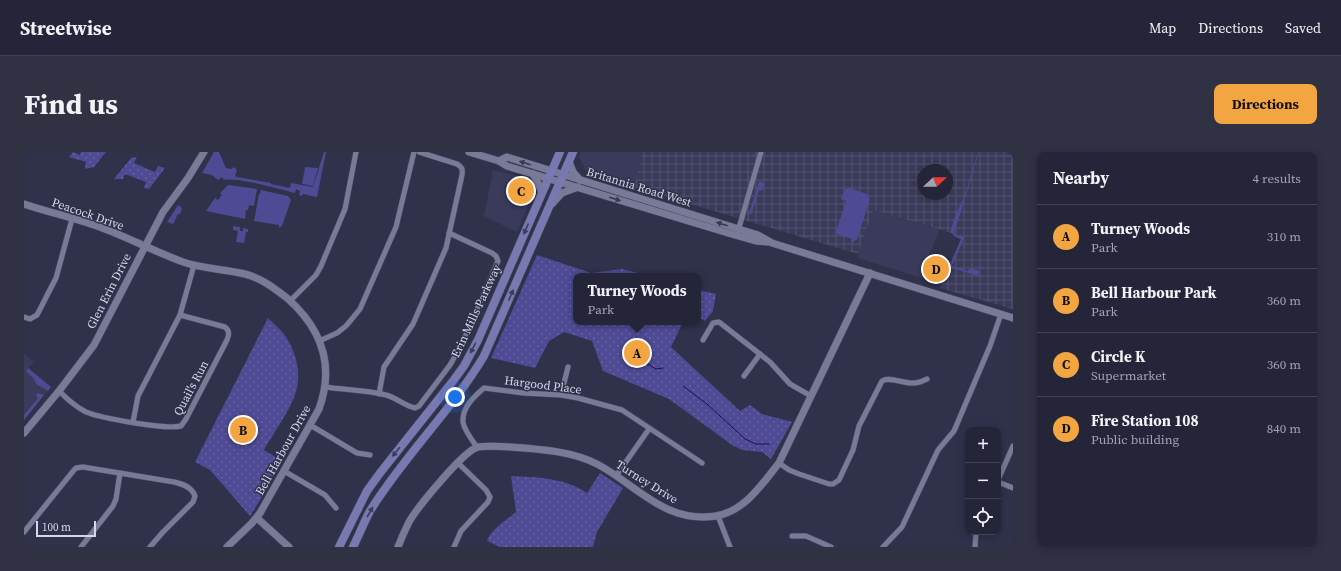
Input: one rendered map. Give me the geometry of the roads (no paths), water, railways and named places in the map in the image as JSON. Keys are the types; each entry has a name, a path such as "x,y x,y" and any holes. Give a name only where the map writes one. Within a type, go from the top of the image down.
{"main road":[{"name":"Erin Mills Parkway","path":"339,547 367,491 464,366 478,340 560,152"},
{"name":"Erin Mills Parkway","path":"354,547 369,512 390,481 457,396 474,373 484,356 573,152"}],"street":[{"name":"Glen Erin Drive","path":"24,433 59,391 94,345 163,212 188,178 204,152"},
{"path":"290,301 310,282 321,266 345,209 356,152"},
{"path":"319,340 337,333 346,326 354,318 362,305 396,227 414,152"},
{"path":"379,394 384,367 413,324 446,248 463,170 461,166 457,164 419,152"},
{"name":"Britannia Road West","path":"469,152 499,161 507,166 533,174 550,175"},
{"path":"738,232 761,152"},
{"name":"Britannia Road West","path":"499,161 508,157 550,175 580,180 738,232 756,241 772,243 1013,318"},
{"path":"568,162 573,172 580,180"},
{"path":"533,174 542,193"},
{"name":"Britannia Road West","path":"561,178 578,187 738,232"},
{"path":"549,206 562,193 578,187"},
{"name":"Peacock Drive","path":"24,204 106,230 145,247"},
{"path":"24,317 30,319 37,314 56,278 72,219"},
{"path":"325,387 379,394 392,397 410,407 415,408 419,406 450,365 469,329 498,261 496,256 492,253 449,233"},
{"name":"Bell Harbour Drive","path":"145,247 194,265 246,274 275,288 308,320 319,340 325,361 325,387 319,409 257,518 227,547"},
{"path":"133,422 138,396 180,315 194,265"},
{"name":"Turney Drive","path":"477,447 498,446 548,450 588,460 616,476 662,507 678,514 704,517 718,516 737,508 750,498 779,463 870,273"},
{"path":"883,547 902,527 938,450 954,431 990,346 1001,314"},
{"name":"Quail's Run","path":"59,391 73,404 84,411 101,417 168,427 181,426 229,336 228,329 225,327 180,315"},
{"path":"703,340 715,322 724,325 770,362 790,384 811,396"},
{"path":"744,376 760,354"},
{"path":"560,395 568,367"},
{"path":"779,463 789,470 799,474 829,484 837,483 853,450 859,426 882,381 889,379 914,383 927,379"},
{"name":"Hargood Place","path":"477,447 468,434 463,422 468,404 484,388 523,393 560,395 578,398 622,410 702,463"},
{"path":"310,425 357,453 370,455"},
{"path":"616,476 649,429"},
{"path":"1001,474 1013,446"},
{"path":"398,547 416,512 457,462 477,447"},
{"path":"454,547 461,531 488,502 490,497 486,490 457,462"},
{"path":"24,532 76,468 83,467 181,484 190,488 195,496 194,502 150,547"},
{"path":"284,471 325,495 336,508"},
{"path":"81,547 114,506 120,473"},
{"path":"1001,482 1013,488"},
{"path":"718,516 730,547"},
{"path":"257,518 288,547"},
{"path":"975,547 976,535"},
{"path":"792,536 806,536 831,547"}],"waterway":[{"path":"630,356 634,359 641,360 656,369 663,368"},
{"path":"683,386 707,404 745,439 756,444 769,444"}],"place":[{"name":"Circle K","path":"521,191"},
{"name":"Fire Station 108","path":"936,269"},
{"name":"Turney Woods","path":"637,353"},
{"name":"Bell Harbour Park","path":"243,430"}]}
